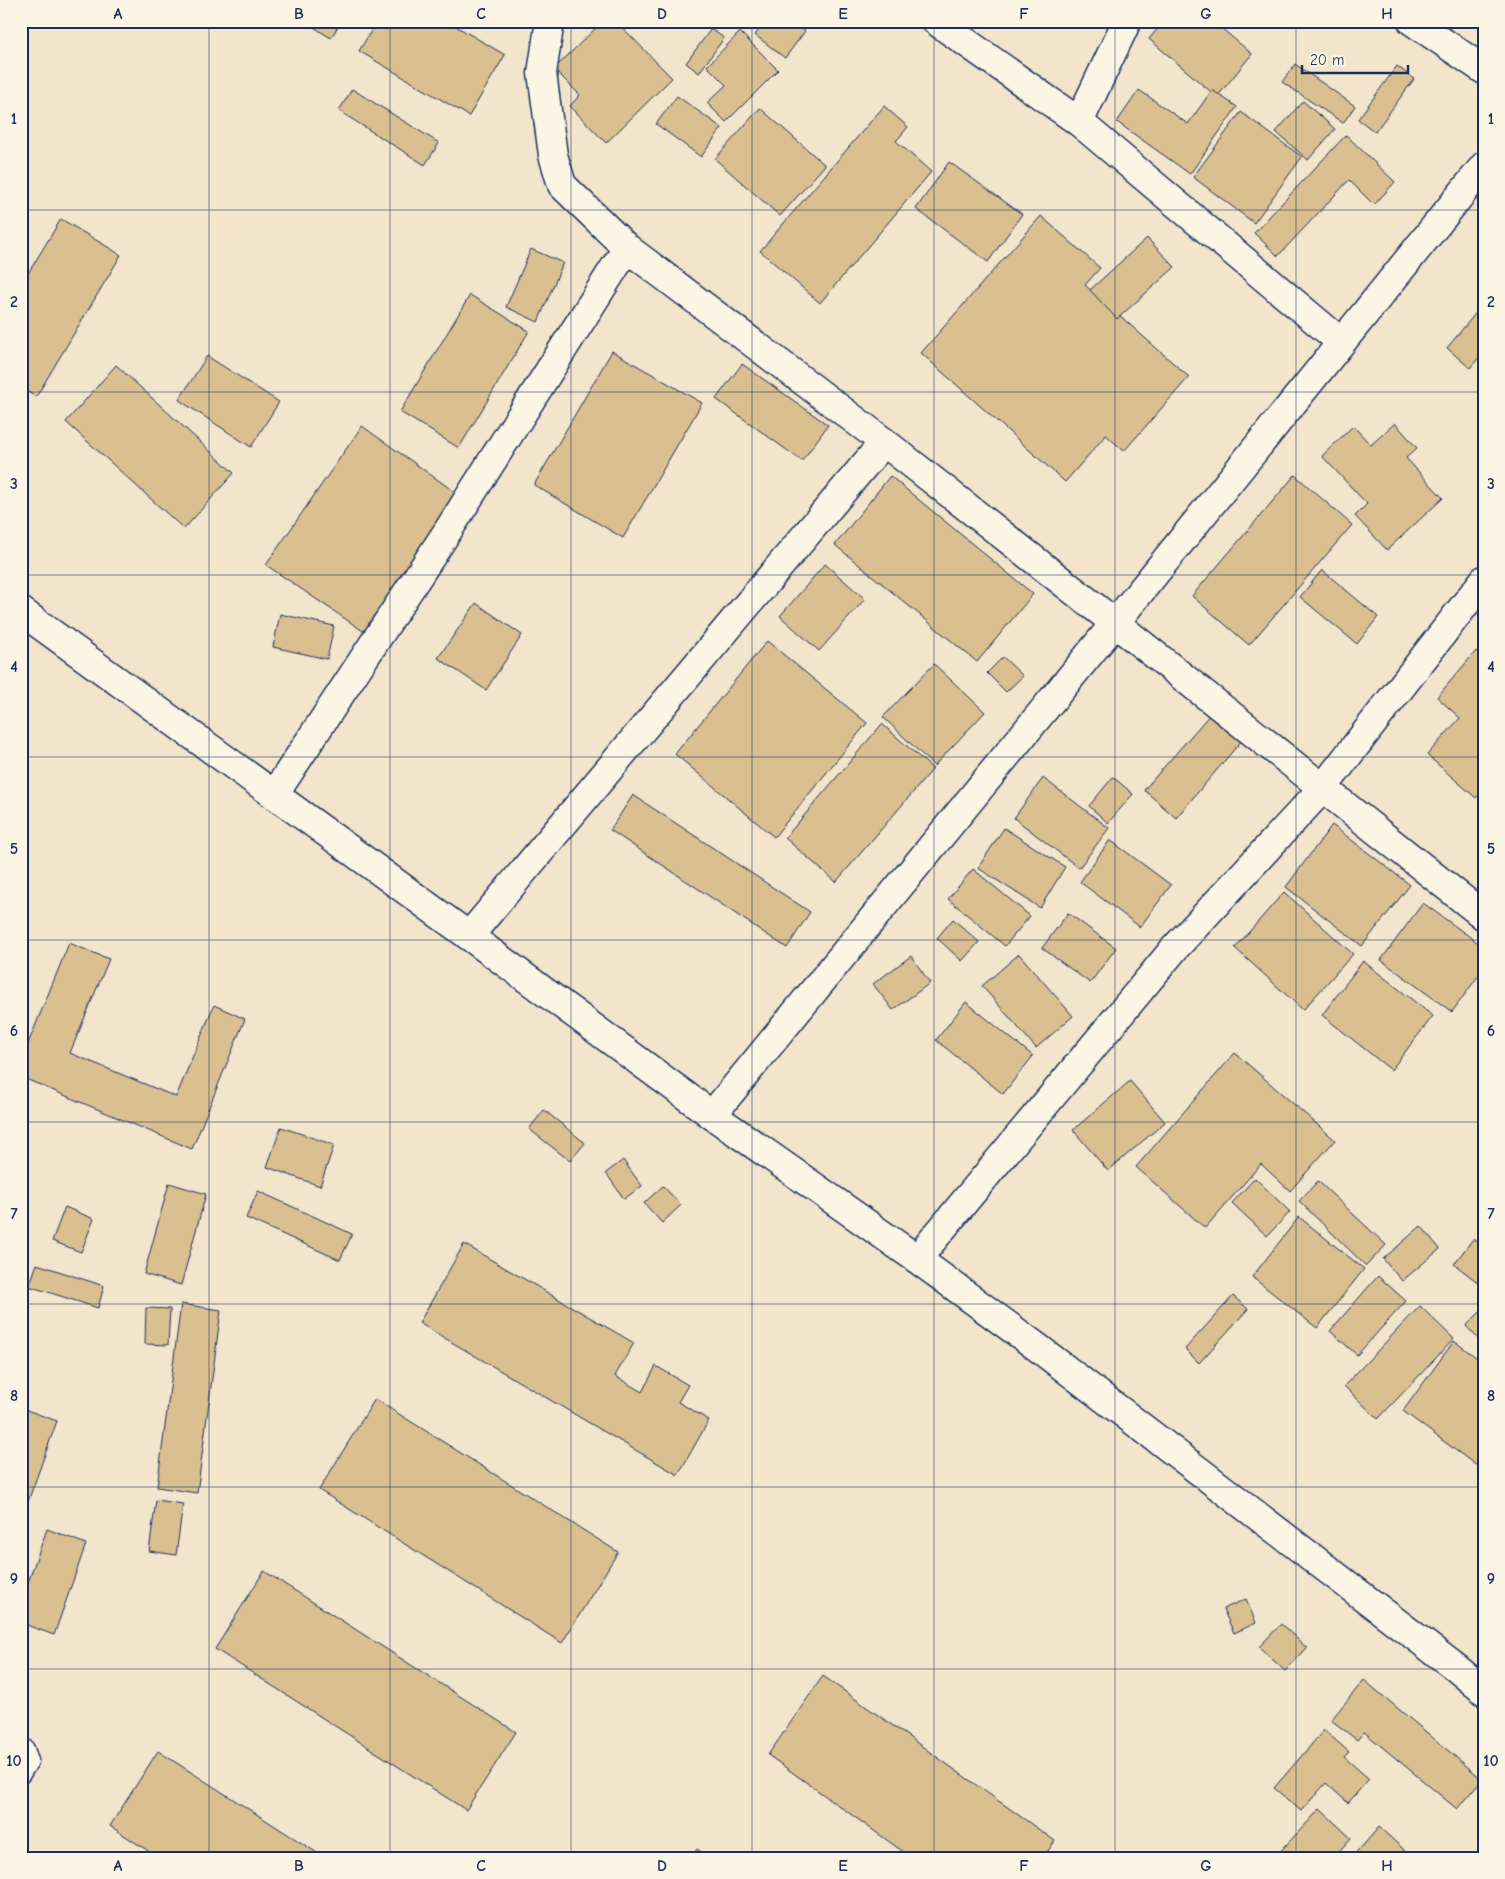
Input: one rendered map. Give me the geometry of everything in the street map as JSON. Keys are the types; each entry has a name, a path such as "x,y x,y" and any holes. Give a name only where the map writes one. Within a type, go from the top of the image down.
{"street":[{"path":"550,21 542,73 553,155 562,185 626,248 884,442 1484,916"},
{"path":"936,21 1078,122 1341,342"},
{"path":"1078,122 1127,21"},
{"path":"1412,21 1484,70"},
{"path":"712,1115 1484,166"},
{"path":"274,795 450,529 626,248"},
{"path":"469,936 884,442"},
{"path":"917,1259 1174,948 1322,789 1484,580"},
{"path":"21,611 712,1115 917,1259 1037,1347 1484,1691"}],"lane":[{"path":"21,1746 25,1750 29,1761 21,1774"}],"building":[{"path":"304,21 341,21 331,38"},
{"path":"377,21 447,21 505,55 469,116 359,51"},
{"path":"603,21 616,21 672,78 606,143 570,106 580,95 554,69"},
{"path":"736,21 756,21 748,31"},
{"path":"766,21 792,21 805,31 785,58 755,35"},
{"path":"1164,21 1213,21 1252,54 1217,97 1149,39"},
{"path":"711,29 724,38 699,73 686,63"},
{"path":"740,32 778,70 726,122 707,103 726,85 707,66"},
{"path":"1295,64 1355,106 1343,123 1282,82"},
{"path":"1397,66 1414,79 1375,132 1358,119"},
{"path":"352,89 439,143 425,165 339,111"},
{"path":"1139,90 1188,124 1212,90 1237,107 1190,174 1117,122"},
{"path":"677,96 722,128 701,157 656,124"},
{"path":"1303,101 1335,129 1308,160 1276,132"},
{"path":"884,106 908,127 896,141 931,172 820,303 760,251"},
{"path":"760,108 825,165 780,216 715,159"},
{"path":"1241,112 1302,157 1254,223 1193,177"},
{"path":"21,129 27,132 21,140"},
{"path":"1346,135 1395,182 1374,205 1349,180 1278,256 1254,233"},
{"path":"949,162 1022,214 988,262 916,209"},
{"path":"1041,216 1100,268 1085,285 1189,377 1124,451 1106,435 1065,482 921,353"},
{"path":"61,219 121,255 36,397 21,388 21,285"},
{"path":"1147,238 1175,267 1117,319 1090,290"},
{"path":"531,249 563,263 538,322 506,307"},
{"path":"470,295 529,331 459,448 400,412"},
{"path":"1484,303 1484,352 1470,368 1447,348"},
{"path":"612,351 702,403 623,538 534,485"},
{"path":"207,356 279,402 251,447 179,400"},
{"path":"742,364 828,425 802,461 716,399"},
{"path":"116,365 234,473 184,529 66,422"},
{"path":"1395,423 1417,448 1406,458 1443,498 1387,550 1355,516 1367,504 1322,456 1353,426 1371,445"},
{"path":"362,426 462,497 366,633 266,565"},
{"path":"1295,475 1352,525 1249,645 1192,596"},
{"path":"890,476 1033,594 977,662 835,545"},
{"path":"825,564 865,599 819,651 780,616"},
{"path":"1322,570 1378,617 1357,644 1300,597"},
{"path":"476,603 522,635 486,690 438,658"},
{"path":"280,614 334,626 327,659 273,647"},
{"path":"767,641 867,723 774,837 675,754"},
{"path":"1476,651 1484,658 1484,789 1476,798 1427,755 1460,718 1437,697"},
{"path":"1003,657 1023,676 1006,692 987,673"},
{"path":"934,664 985,712 934,766 883,717"},
{"path":"1212,712 1243,739 1176,818 1144,790"},
{"path":"882,724 933,769 836,882 785,838"},
{"path":"1113,777 1133,794 1108,823 1089,806"},
{"path":"1043,778 1109,828 1079,868 1014,818"},
{"path":"633,795 810,912 787,948 610,830"},
{"path":"1332,825 1410,885 1362,946 1286,887"},
{"path":"1004,828 1065,867 1040,908 978,868"},
{"path":"1110,840 1171,885 1140,927 1080,882"},
{"path":"973,869 1030,916 1005,946 948,899"},
{"path":"1284,892 1353,954 1303,1010 1235,948"},
{"path":"1423,903 1484,947 1484,968 1452,1012 1381,960"},
{"path":"1068,913 1116,948 1090,983 1042,948"},
{"path":"953,919 979,942 962,961 937,938"},
{"path":"69,943 109,959 70,1053 176,1097 214,1005 245,1019 192,1149 21,1077 21,1061"},
{"path":"1019,954 1073,1016 1036,1048 982,986"},
{"path":"911,956 930,983 893,1010 873,984"},
{"path":"1363,961 1433,1016 1391,1070 1322,1015"},
{"path":"966,1002 1033,1056 1003,1094 936,1040"},
{"path":"1235,1053 1335,1140 1290,1191 1261,1164 1205,1228 1136,1167"},
{"path":"1130,1081 1165,1122 1108,1171 1073,1130"},
{"path":"544,1110 585,1143 570,1161 529,1129"},
{"path":"281,1127 334,1145 320,1186 267,1167"},
{"path":"623,1160 642,1186 624,1199 606,1173"},
{"path":"1255,1178 1290,1212 1267,1236 1232,1203"},
{"path":"1318,1181 1386,1245 1366,1266 1299,1201"},
{"path":"169,1183 206,1194 181,1285 144,1274"},
{"path":"663,1186 681,1205 662,1223 644,1203"},
{"path":"258,1191 352,1234 340,1260 246,1218"},
{"path":"65,1207 94,1219 81,1252 52,1241"},
{"path":"1299,1217 1364,1269 1317,1328 1252,1277"},
{"path":"1421,1226 1440,1249 1402,1281 1383,1259"},
{"path":"1473,1239 1484,1248 1484,1287 1454,1264"},
{"path":"464,1244 634,1343 615,1376 642,1392 656,1366 688,1385 678,1402 709,1420 678,1475 419,1323"},
{"path":"37,1264 104,1286 98,1308 29,1286"},
{"path":"1378,1276 1406,1301 1357,1355 1330,1331"},
{"path":"1233,1296 1248,1309 1199,1363 1185,1349"},
{"path":"181,1304 221,1310 197,1493 157,1487"},
{"path":"1420,1306 1454,1339 1378,1419 1344,1386"},
{"path":"146,1308 170,1309 168,1345 145,1344"},
{"path":"1484,1308 1484,1345 1466,1326"},
{"path":"1454,1341 1484,1363 1484,1465 1481,1469 1403,1411"},
{"path":"375,1399 618,1552 562,1643 319,1490"},
{"path":"21,1408 57,1421 21,1521"},
{"path":"156,1500 183,1504 176,1555 149,1551"},
{"path":"47,1529 86,1544 54,1635 21,1623 21,1602"},
{"path":"264,1571 516,1732 466,1810 215,1649"},
{"path":"1246,1599 1256,1623 1234,1633 1223,1609"},
{"path":"1281,1624 1307,1648 1285,1671 1259,1647"},
{"path":"823,1676 1055,1841 1043,1858 912,1858 768,1755"},
{"path":"1364,1680 1482,1779 1457,1809 1364,1732 1357,1740 1331,1720"},
{"path":"1324,1730 1349,1752 1344,1757 1369,1779 1348,1803 1326,1783 1301,1811 1274,1788"},
{"path":"158,1751 325,1858 159,1858 110,1826"},
{"path":"1320,1809 1351,1838 1333,1858 1274,1858"},
{"path":"1379,1827 1413,1858 1352,1858"},
{"path":"697,1849 711,1858 691,1858"}]}
